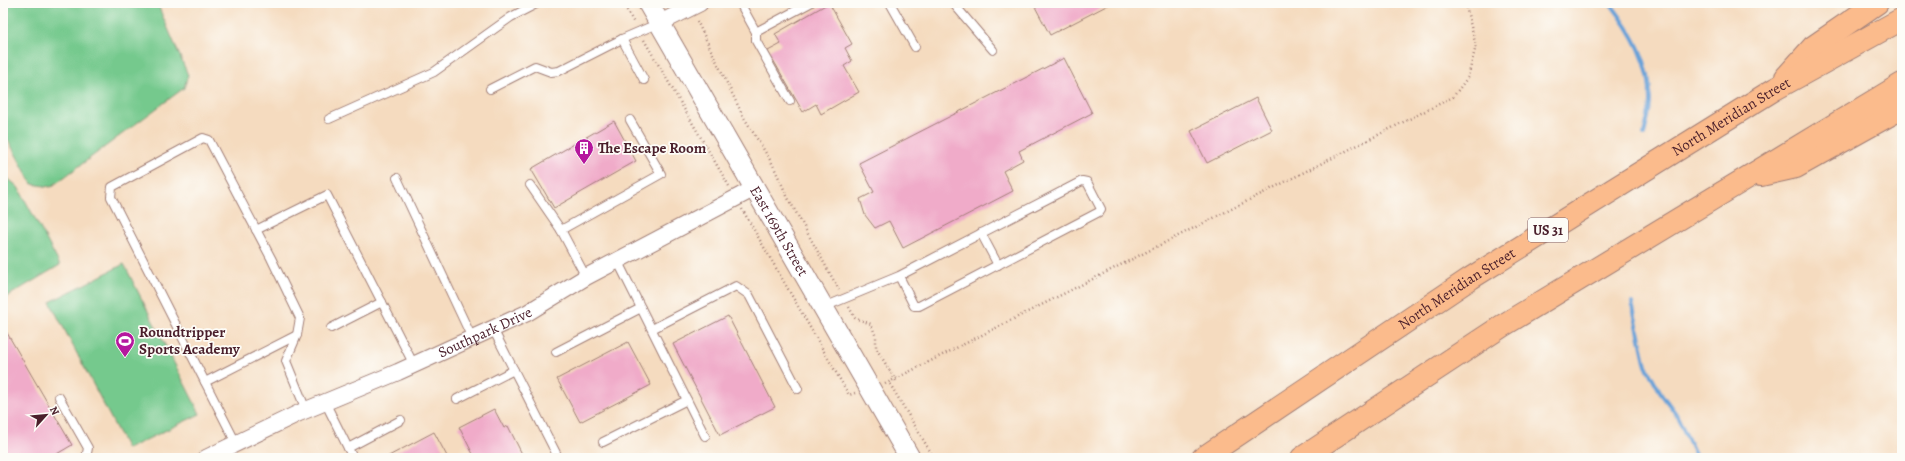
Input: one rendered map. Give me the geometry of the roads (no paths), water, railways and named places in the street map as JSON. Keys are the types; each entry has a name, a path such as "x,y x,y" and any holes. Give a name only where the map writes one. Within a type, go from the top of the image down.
{"highway":[{"path":"1775,89 1813,47 1878,3"},
{"name":"North Meridian Street","path":"1203,458 1471,278 1775,89 1902,19"},
{"path":"1302,458 1502,326 1902,84"},
{"path":"1743,179 1796,167 1902,108"}],"street":[{"name":"East 169th Street","path":"648,3 910,458"},
{"path":"660,23 695,6"},
{"name":"Southpark Drive","path":"206,458 306,410 414,365 527,313 617,260 755,188"}],"lane":[{"path":"329,119 434,72 511,17 538,3"},
{"path":"740,3 756,32 756,41 790,101"},
{"path":"756,32 810,3"},
{"path":"890,3 914,47"},
{"path":"953,3 993,50"},
{"path":"490,89 535,66 551,72 559,71 622,39 660,23"},
{"path":"622,39 644,80"},
{"path":"561,230 661,174 630,120"},
{"path":"236,444 111,197 112,187 203,138 209,140 300,318 297,336 286,361 306,410"},
{"path":"397,178 472,338"},
{"path":"824,307 898,276 1082,181 1087,182 1101,209 1099,212 919,306 914,306 898,276"},
{"path":"530,185 561,230 586,277"},
{"path":"256,230 327,195 414,365"},
{"path":"982,233 998,265"},
{"path":"617,260 705,436"},
{"path":"652,329 736,286 749,295 798,389"},
{"path":"331,328 382,302"},
{"path":"556,352 642,308"},
{"path":"493,329 558,457"},
{"path":"204,382 297,336"},
{"path":"457,399 514,370"},
{"path":"59,397 88,448 86,458"},
{"path":"603,442 687,400"},
{"path":"325,402 353,458"},
{"path":"348,448 401,420"}],"waterway":[{"path":"1610,3 1633,37 1648,74 1650,105 1644,135"},
{"path":"1632,303 1646,366 1662,395 1676,414 1697,458"}],"place":[{"name":"The Escape Room","path":"584,165"},
{"name":"Roundtripper Sports Academy","path":"125,358"}]}
